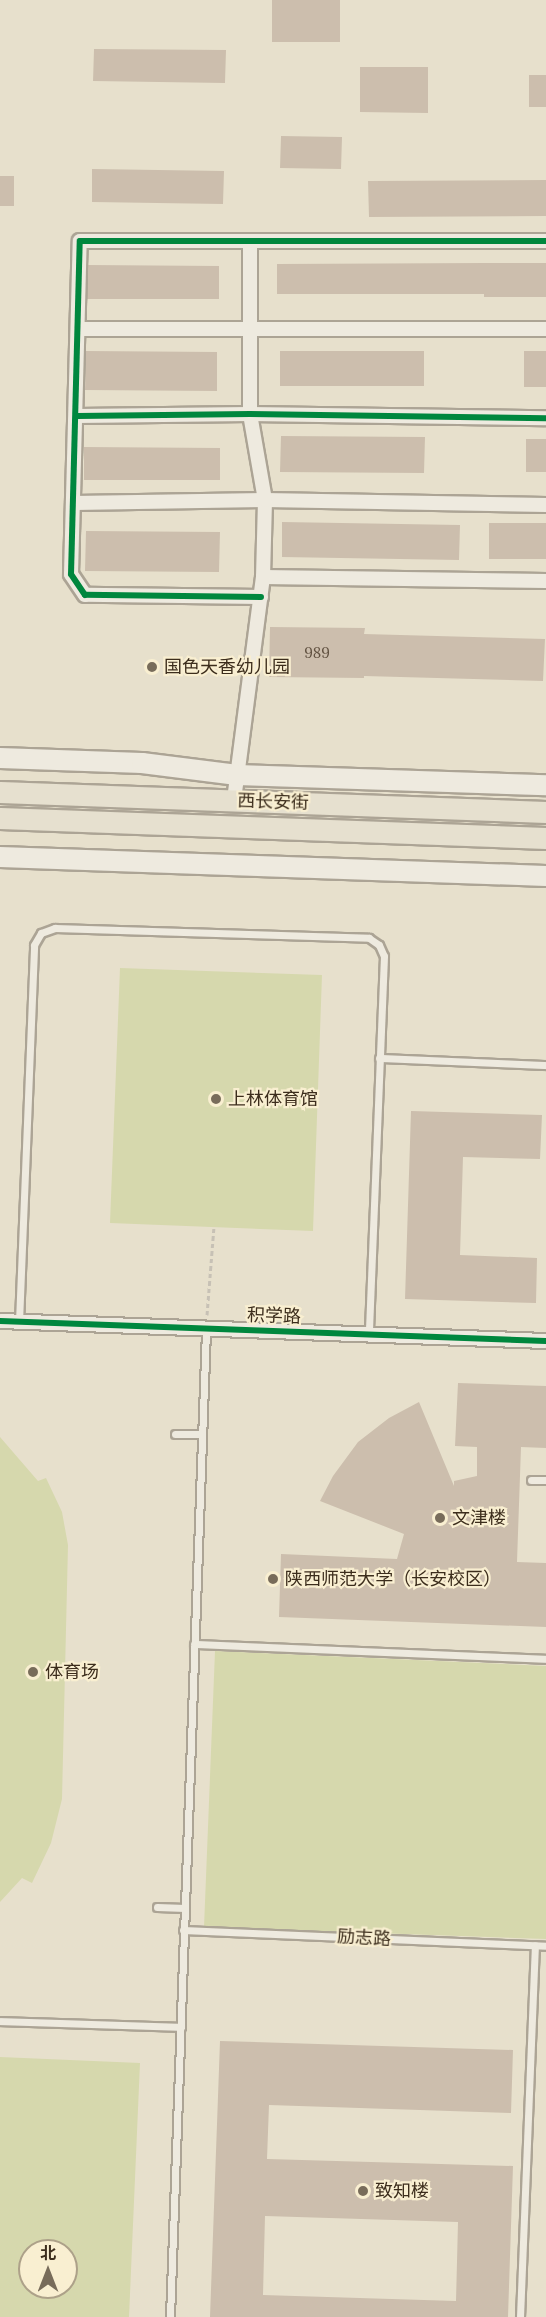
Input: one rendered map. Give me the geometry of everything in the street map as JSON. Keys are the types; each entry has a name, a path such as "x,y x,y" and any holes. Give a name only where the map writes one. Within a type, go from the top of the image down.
{"main road":[{"path":"0,758 25,757 142,763 237,775 546,785"},
{"name":"西长安街","path":"0,792 546,812"},
{"name":"西长安街","path":"0,818 546,838"},
{"path":"0,857 546,876"}],"street":[{"path":"261,597 85,595 71,574 75,502 80,241 250,243 546,241"},
{"path":"234,800 263,577 265,500 250,414 250,243"},
{"path":"79,329 546,328"},
{"path":"77,416 250,414 546,418"},
{"path":"75,502 265,500 546,505"},
{"path":"263,577 546,581"},
{"name":"积学路","path":"0,1322 546,1341"}],"lane":[{"path":"19,1322 34,945 41,933 55,928 369,938 380,945 384,956 369,1334"},
{"path":"379,1058 546,1065"},
{"path":"170,2317 206,1329"},
{"path":"175,1434 202,1434"},
{"path":"531,1480 546,1480"},
{"path":"194,1644 546,1659"},
{"path":"157,1907 184,1908"},
{"name":"励志路","path":"183,1930 546,1946"},
{"path":"520,2317 535,1945"},
{"path":"0,2021 181,2027"}],"path":[{"path":"206,1329 214,1227"}],"green space":[{"name":"上林体育馆","path":"120,968 322,975 313,1231 110,1223"},
{"name":"体育场","path":"0,1437 38,1481 46,1478 62,1512 68,1545 62,1799 51,1843 32,1883 22,1878 0,1902"},
{"path":"215,1651 546,1666 546,1939 204,1927"},
{"path":"0,2057 140,2063 129,2317 0,2317"}],"building":[{"path":"272,0 340,0 340,42 272,42"},
{"path":"94,49 226,50 225,83 93,81"},
{"path":"360,67 428,67 428,113 360,112"},
{"path":"529,75 546,75 546,107 529,107"},
{"path":"281,136 342,137 341,169 280,168"},
{"path":"92,169 224,171 223,204 92,202"},
{"path":"0,176 14,176 14,206 0,206"},
{"path":"546,180 546,216 369,217 368,181"},
{"path":"546,263 546,297 484,297 484,294 277,294 277,264"},
{"path":"88,265 219,266 219,299 87,299"},
{"path":"86,351 217,352 217,391 85,390"},
{"path":"280,351 424,351 424,386 280,386"},
{"path":"524,351 546,351 546,387 524,387"},
{"path":"281,436 425,437 424,473 280,472"},
{"path":"526,439 546,439 546,472 526,472"},
{"path":"84,447 220,448 220,480 84,480"},
{"path":"282,522 460,525 459,560 282,557"},
{"path":"489,523 546,523 546,559 489,559"},
{"path":"86,531 220,532 219,572 85,571"},
{"path":"270,627 365,628 364,634 545,639 543,681 364,676 364,678 269,677"},
{"path":"411,1111 542,1115 540,1159 463,1157 460,1255 537,1258 536,1303 405,1299"},
{"name":"文津楼","path":"458,1383 546,1386 546,1448 521,1447 517,1562 546,1563 546,1627 279,1617 281,1554 397,1559 404,1534 320,1501 333,1476 358,1442 389,1418 419,1402 454,1486 454,1481 477,1476 477,1447 455,1446"},
{"name":"致知楼","path":"220,2041 513,2050 511,2113 269,2105 267,2159 513,2166 508,2317 210,2317","holes":["265,2216 458,2222 456,2301 263,2295"]}],"cycle path":[{"path":"261,597 85,595 71,574 80,241 546,241"},
{"path":"77,416 250,414 546,418"},
{"path":"0,1321 546,1341"}],"place":[{"name":"国色天香幼儿园","path":"152,667"},
{"name":"上林体育馆","path":"216,1099"},
{"name":"文津楼","path":"440,1518"},
{"name":"陕西师范大学（长安校区）","path":"273,1579"},
{"name":"体育场","path":"33,1672"},
{"name":"致知楼","path":"363,2191"}]}
